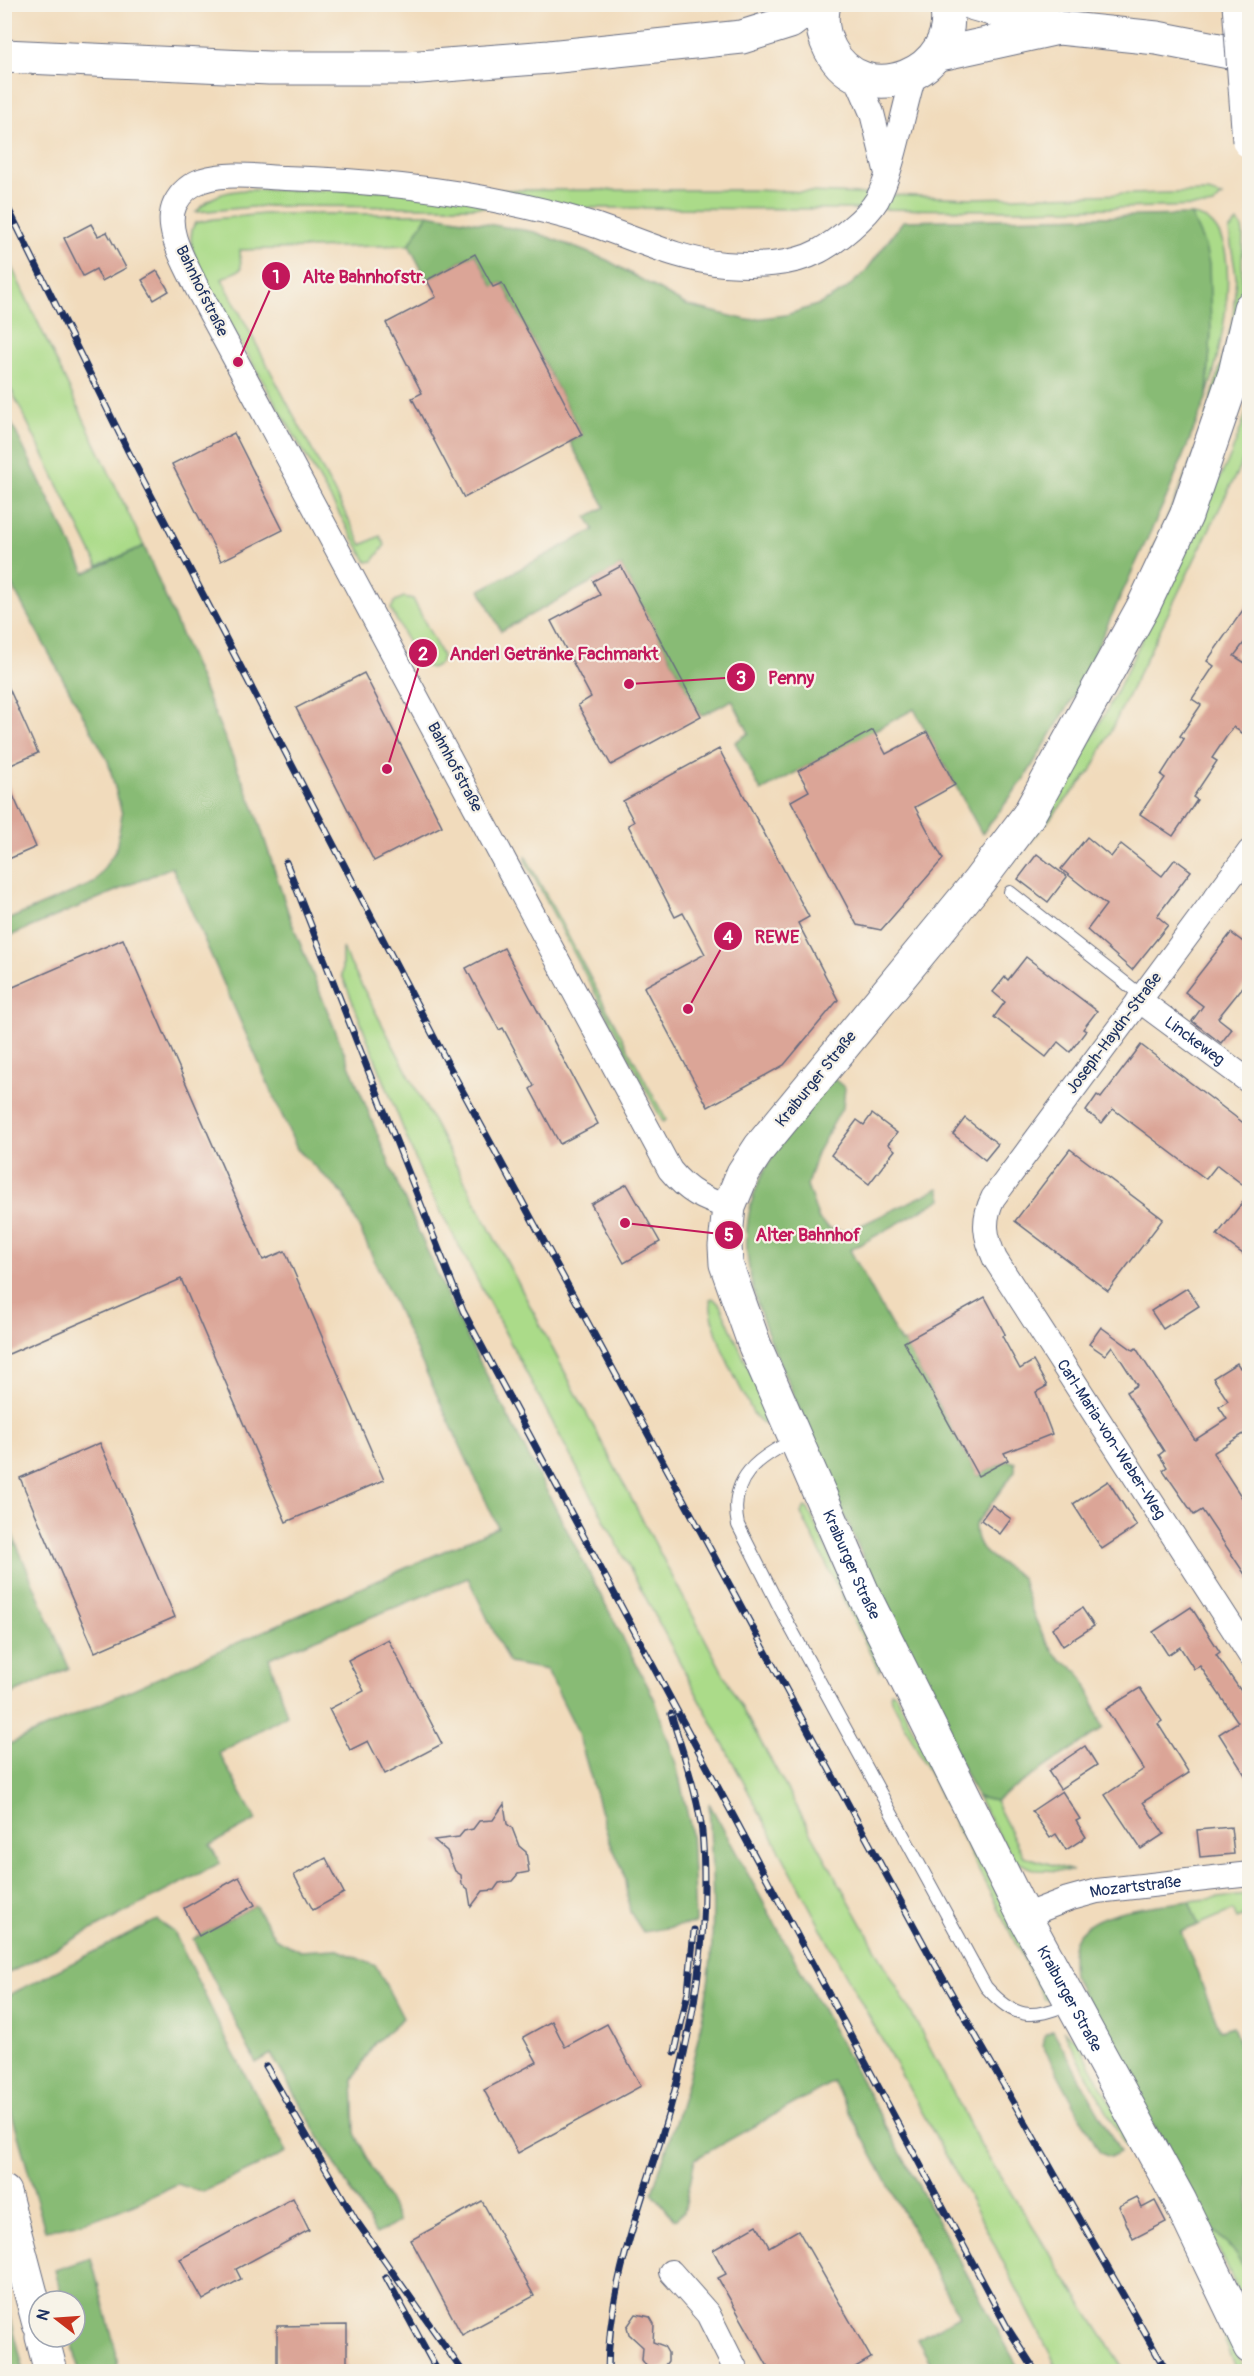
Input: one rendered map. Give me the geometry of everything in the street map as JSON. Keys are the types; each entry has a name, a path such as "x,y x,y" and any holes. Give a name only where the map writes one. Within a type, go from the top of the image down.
{"main road":[{"path":"4,56 269,68 407,68 549,57 742,37 790,22 814,4"},
{"path":"824,4 822,25 844,64"},
{"path":"925,65 948,27 946,4"},
{"path":"974,4 1059,28 1157,38 1250,56"},
{"path":"1239,4 1250,141"},
{"path":"742,37 795,43 884,82 925,65 1059,28"},
{"name":"Kraiburger Straße","path":"1250,308 1235,373 1186,516 1143,607 1028,816 979,881 760,1147 743,1173 729,1207 725,1236 726,1264 755,1346 863,1593 1024,1916 1180,2201 1250,2347"},
{"path":"4,2192 30,2289"},
{"path":"45,2349 51,2372"}],"street":[{"path":"844,64 872,113 887,172"},
{"path":"887,172 925,65"},
{"name":"Bahnhofstraße","path":"729,1207 698,1197 685,1188 670,1170 196,286 178,248 171,220 174,206 181,194 204,180 229,176 356,180 483,196 585,222 675,253 722,264 759,265 793,260 819,250 853,226 876,201 887,172"},
{"name":"Joseph-Haydn-Straße","path":"985,1219 993,1198 1250,851"},
{"name":"Linckeweg","path":"1140,998 1250,1082"},
{"name":"Carl-Maria-von-Weber-Weg","path":"985,1219 987,1242 994,1259 1250,1655"},
{"name":"Mozartstraße","path":"1024,1916 1096,1891 1250,1874"},
{"path":"671,2272 708,2314 737,2372"}],"lane":[{"path":"1010,892 1140,998"},
{"path":"795,1439 768,1452 743,1479 735,1510 738,1525 782,1612 986,1987 1000,2003 1015,2012 1028,2015 1047,2012 1071,2004"}],"green space":[{"path":"247,190 753,190 971,198 1208,192 1222,196 1213,205 1207,206 1019,210 264,206 196,212 219,195"},
{"path":"264,214 428,214 409,245 240,250 241,269 222,279 362,545 380,536 385,545 373,561 367,562 207,284 194,254 191,238 195,223"},
{"path":"428,214 535,232 607,260 686,305 747,320 786,315 820,304 845,290 865,272 903,221 1191,215 1205,246 1209,264 1211,330 1207,396 1168,494 1075,695 1024,779 982,834 914,709 761,791 735,742 749,733 732,700 701,716 621,566 501,631 480,590 594,530 587,517 605,507 570,442 582,435 502,283 493,287 475,254 427,280 409,245"},
{"path":"1191,215 1210,223 1222,240 1227,264 1224,323 1207,396 1211,330"},
{"path":"1237,222 1242,227 1243,234 1241,300 1231,372 1151,555 1200,441 1233,319 1236,276 1229,231"},
{"path":"5,253 144,546 98,566 5,377"},
{"path":"1249,406 1249,448 1091,771 1011,864 1093,736 1119,687 1231,455"},
{"path":"5,410 85,573 144,546 255,810 291,921 398,1185 456,1316 655,1700 676,1764 691,1829 695,1923 643,1932 630,1912 623,1870 609,1840 577,1730 547,1670 509,1663 468,1578 269,1658 287,1715 219,1753 256,1820 210,1845 220,1863 5,1975 5,1746 498,1527 344,1195 297,1149 172,867 5,938 5,921 94,883 116,850 122,814 108,761 5,573"},
{"path":"404,597 413,599 442,656 440,664 431,668 419,664 391,609 395,601"},
{"path":"526,857 666,1120 663,1122 525,860"},
{"path":"342,948 733,1692 913,2016 981,2146 1125,2371 1059,2371 978,2213 841,1966 422,1176 342,975"},
{"path":"833,1078 845,1088 843,1106 817,1153 807,1185 819,1220 828,1228 847,1232 939,1188 942,1199 850,1250 978,1476 1008,1460 1015,1463 1015,1471 975,1525 976,1536 984,1551 1022,1578 1040,1630 1058,1657 1082,1677 1103,1728 995,1801 977,1797 907,1652 819,1456 770,1339 754,1292 747,1244 752,1200 769,1162 793,1127"},
{"path":"713,1298 720,1305 771,1418 764,1423 755,1417 721,1345 712,1314 710,1299"},
{"path":"805,1507 808,1509 881,1666 879,1671 801,1513"},
{"path":"4,1515 16,1543 5,1548 4,1548"},
{"path":"16,1543 69,1668 5,1697 5,1548"},
{"path":"891,1692 895,1694 1051,1997 1050,2000 1044,1999 890,1696"},
{"path":"977,1797 995,1801 1023,1856 1073,1871 1036,1870 1014,1861"},
{"path":"709,1803 1020,2371 935,2371 917,2339 959,2316 833,2082 695,2159 684,2212 675,2220 652,2192 689,2076 708,1988 713,1919"},
{"path":"1247,1895 1249,1914 1237,1919 1233,1910 1198,1925 1189,1901"},
{"path":"1189,1901 1198,1925 1181,1932 1220,2030 1233,2026 1249,2071 1249,2282 1232,2250 1207,2225 1073,1976 1074,1945 1078,1935 1087,1926 1099,1919 1129,1910"},
{"path":"255,1905 275,1938 300,1951 336,1949 376,1966 403,2018 375,2043 353,2079 355,2133 399,2222 376,2234 271,2054 256,2063 193,1939"},
{"path":"157,1920 174,1932 228,2043 287,2152 203,2192 177,2184 97,2218 45,2230 5,2090 5,1997"},
{"path":"1053,2030 1120,2152 1110,2157 1100,2153 1043,2046 1045,2035"},
{"path":"1063,2030 1078,2042 1138,2155 1126,2147"},
{"path":"1207,2225 1228,2245 1241,2263 1247,2284 1249,2313"},
{"path":"1192,2257 1245,2371 1237,2371"},
{"path":"91,2258 116,2351 118,2371 79,2371 74,2349 87,2349 87,2289 60,2289 55,2270"},
{"path":"5,2295 24,2371 5,2371"}],"building":[{"path":"91,224 98,236 107,232 126,268 102,281 96,269 83,276 64,238"},
{"path":"475,254 493,287 502,283 582,435 464,498 412,398 422,393 386,323 436,297 427,280"},
{"path":"157,271 169,291 154,300 142,280"},
{"path":"234,433 283,530 221,561 172,464"},
{"path":"621,566 701,716 611,765 578,705 591,697 551,621 600,595 593,581"},
{"path":"1250,600 1250,635 1234,656 1250,666 1250,738 1233,727 1212,758 1217,761 1193,797 1197,800 1173,836 1140,814 1165,778 1161,775 1184,739 1180,736 1201,705 1192,699 1214,666 1207,661"},
{"path":"364,673 442,826 374,861 296,708"},
{"path":"4,677 38,753 4,768"},
{"path":"873,730 886,754 927,732 955,785 915,807 943,859 881,930 857,925 791,801 809,791 798,771"},
{"path":"719,749 809,917 798,923 838,1000 784,1065 708,1107 644,987 705,954 683,913 675,917 628,825 634,822 623,801"},
{"path":"4,775 36,847 4,861"},
{"path":"1087,837 1111,857 1121,844 1162,876 1175,859 1191,871 1157,916 1168,925 1132,970 1087,930 1106,905 1061,869"},
{"path":"1037,854 1067,877 1048,902 1018,879"},
{"path":"1231,933 1250,947 1250,978 1218,1018 1232,1029 1221,1043 1192,1021 1203,1006 1185,992"},
{"path":"123,939 263,1260 285,1251 384,1480 286,1522 181,1279 4,1356 4,991"},
{"path":"504,948 598,1124 560,1144 530,1089 534,1086 503,1028 499,1030 466,968"},
{"path":"1026,957 1097,1011 1083,1029 1086,1031 1070,1052 1058,1042 1046,1057 994,1017 1005,1002 993,992 1005,977 1008,980"},
{"path":"1141,1045 1250,1128 1250,1190 1217,1165 1206,1179 1113,1109 1102,1123 1086,1111 1097,1095 1101,1098"},
{"path":"872,1114 897,1133 888,1144 895,1150 869,1184 831,1155 857,1120 864,1125"},
{"path":"965,1118 998,1144 985,1160 953,1134"},
{"path":"1070,1149 1163,1219 1108,1291 1015,1221"},
{"path":"627,1184 660,1242 624,1263 591,1204"},
{"path":"1250,1193 1250,1259 1217,1235"},
{"path":"1187,1288 1199,1306 1163,1329 1151,1311"},
{"path":"985,1297 1005,1334 1002,1336 1020,1369 1033,1361 1047,1386 1036,1392 1052,1434 1004,1453 1008,1460 978,1476 904,1342"},
{"path":"1101,1327 1133,1350 1136,1348 1195,1440 1227,1419 1219,1407 1228,1401 1213,1378 1237,1363 1240,1368 1250,1362 1250,1430 1213,1453 1250,1510 1250,1582 1202,1510 1194,1515 1163,1470 1167,1467 1159,1455 1164,1451 1126,1392 1137,1385 1112,1346 1105,1355 1089,1344"},
{"path":"100,1443 175,1617 95,1652 20,1478"},
{"path":"1108,1481 1137,1526 1102,1549 1073,1504"},
{"path":"992,1505 1011,1519 1000,1534 981,1520"},
{"path":"1191,1607 1220,1652 1216,1655 1250,1704 1250,1783 1219,1734 1238,1722 1200,1666 1194,1669 1180,1647 1168,1655 1153,1632"},
{"path":"1082,1608 1094,1626 1063,1646 1052,1628"},
{"path":"388,1639 442,1744 385,1774 368,1741 350,1750 329,1709 364,1691 348,1660"},
{"path":"1140,1688 1162,1721 1158,1724 1189,1773 1143,1802 1164,1834 1141,1849 1105,1795 1144,1769 1106,1709"},
{"path":"1085,1746 1097,1765 1060,1789 1048,1771"},
{"path":"1062,1791 1080,1819 1076,1821 1086,1837 1066,1850 1056,1834 1050,1838 1032,1811"},
{"path":"504,1804 507,1824 512,1828 519,1846 526,1852 529,1872 518,1874 512,1881 499,1883 494,1890 483,1891 471,1907 468,1889 462,1884 461,1875 455,1871 447,1851 434,1840 459,1837 464,1831 473,1829 479,1821 493,1820"},
{"path":"1231,1827 1234,1854 1200,1857 1197,1830"},
{"path":"326,1858 344,1893 313,1910 294,1875"},
{"path":"239,1877 255,1905 199,1936 184,1908"},
{"path":"552,2021 565,2047 607,2024 641,2086 518,2153 484,2090 537,2062 523,2037"},
{"path":"1137,2197 1142,2208 1155,2201 1166,2222 1133,2239 1119,2206"},
{"path":"293,2198 309,2230 236,2269 241,2279 203,2300 180,2259"},
{"path":"482,2201 534,2296 462,2335 411,2240"},
{"path":"757,2225 769,2247 798,2230 871,2358 847,2372 771,2372 718,2278 726,2274 713,2250"},
{"path":"636,2314 650,2317 654,2324 653,2342 664,2346 668,2353 668,2361 663,2368 654,2370 647,2367 642,2360 643,2347 629,2334 627,2327"},
{"path":"347,2325 347,2372 277,2372 277,2326"}],"railway":[{"path":"4,200 128,451 448,1064 928,1952 1167,2372"},
{"path":"286,862 463,1311 1007,2327 1036,2372"},
{"path":"608,2372 609,2342 618,2283 678,2079 692,2016 701,1952 704,1887 702,1832 692,1782 671,1714"},
{"path":"675,2052 688,1992 694,1930"},
{"path":"266,2066 355,2219 463,2372"},
{"path":"386,2277 438,2372"}],"place":[{"name":"Alte Bahnhofstr.","path":"238,362"},
{"name":"Penny","path":"629,684"},
{"name":"Anderl Getränke Fachmarkt","path":"387,769"},
{"name":"REWE","path":"688,1009"},
{"name":"Alter Bahnhof","path":"625,1223"}]}
